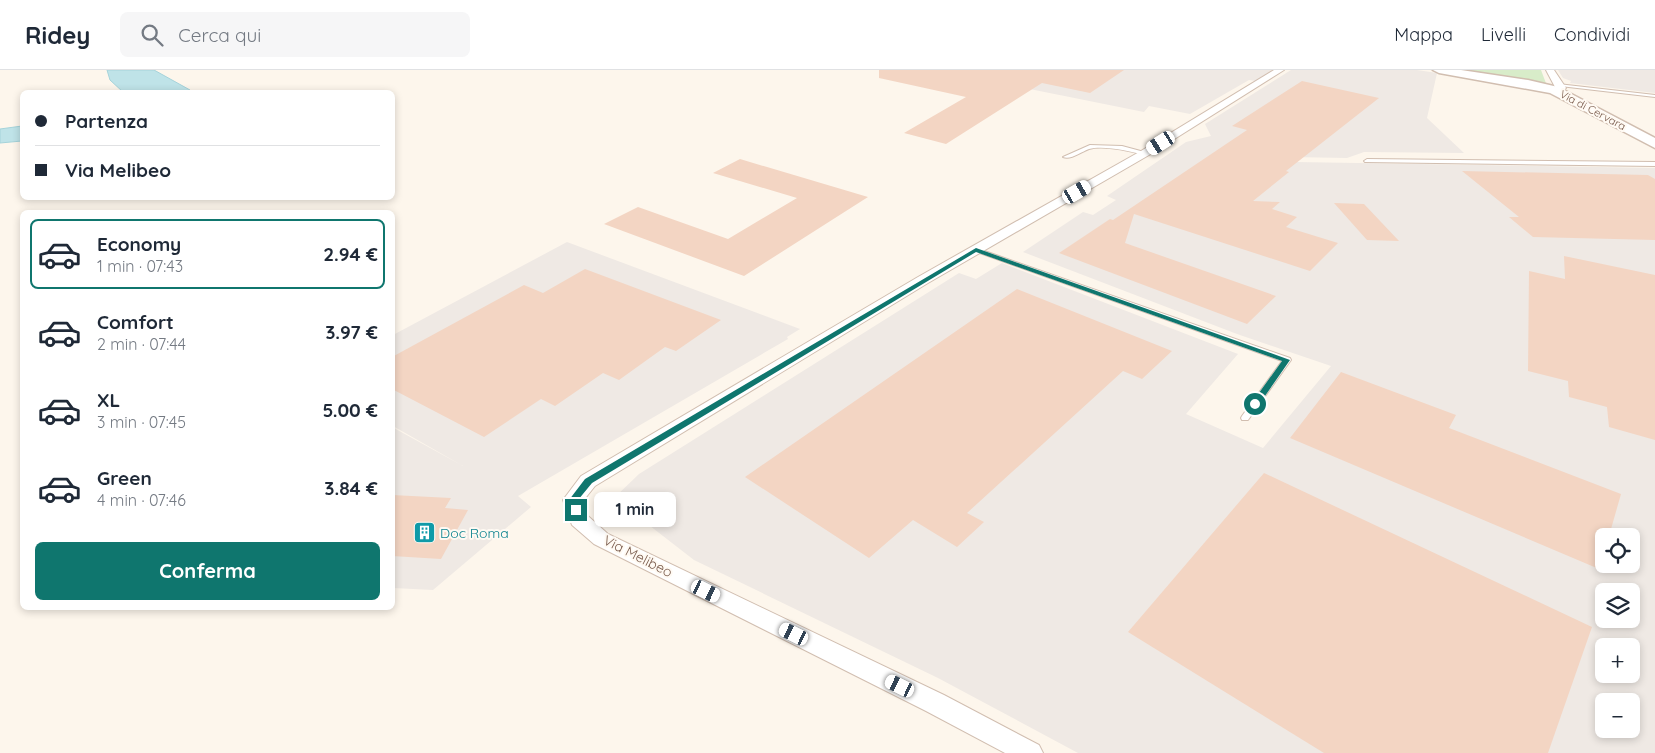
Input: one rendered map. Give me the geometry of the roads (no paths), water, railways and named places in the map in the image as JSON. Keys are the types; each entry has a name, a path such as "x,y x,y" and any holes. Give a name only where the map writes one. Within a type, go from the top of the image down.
{"street":[{"name":"Via Melibeo","path":"1030,753 935,703 601,539 579,520 573,500 588,481 976,250 1145,153 1280,70"},
{"name":"Via di Cervara","path":"1439,70 1557,87 1655,144"},
{"path":"1550,70 1557,87"}],"lane":[{"path":"1557,87 1655,96"},
{"path":"1066,157 1090,147 1122,148 1145,153"},
{"path":"1367,161 1655,164"},
{"path":"976,250 1286,360 1245,418"}],"water":[{"path":"107,70 154,70 190,90 121,90 110,80"},
{"path":"20,126 20,141 0,143 0,129"}],"place":[{"name":"Doc Roma","path":"424,533"}]}
